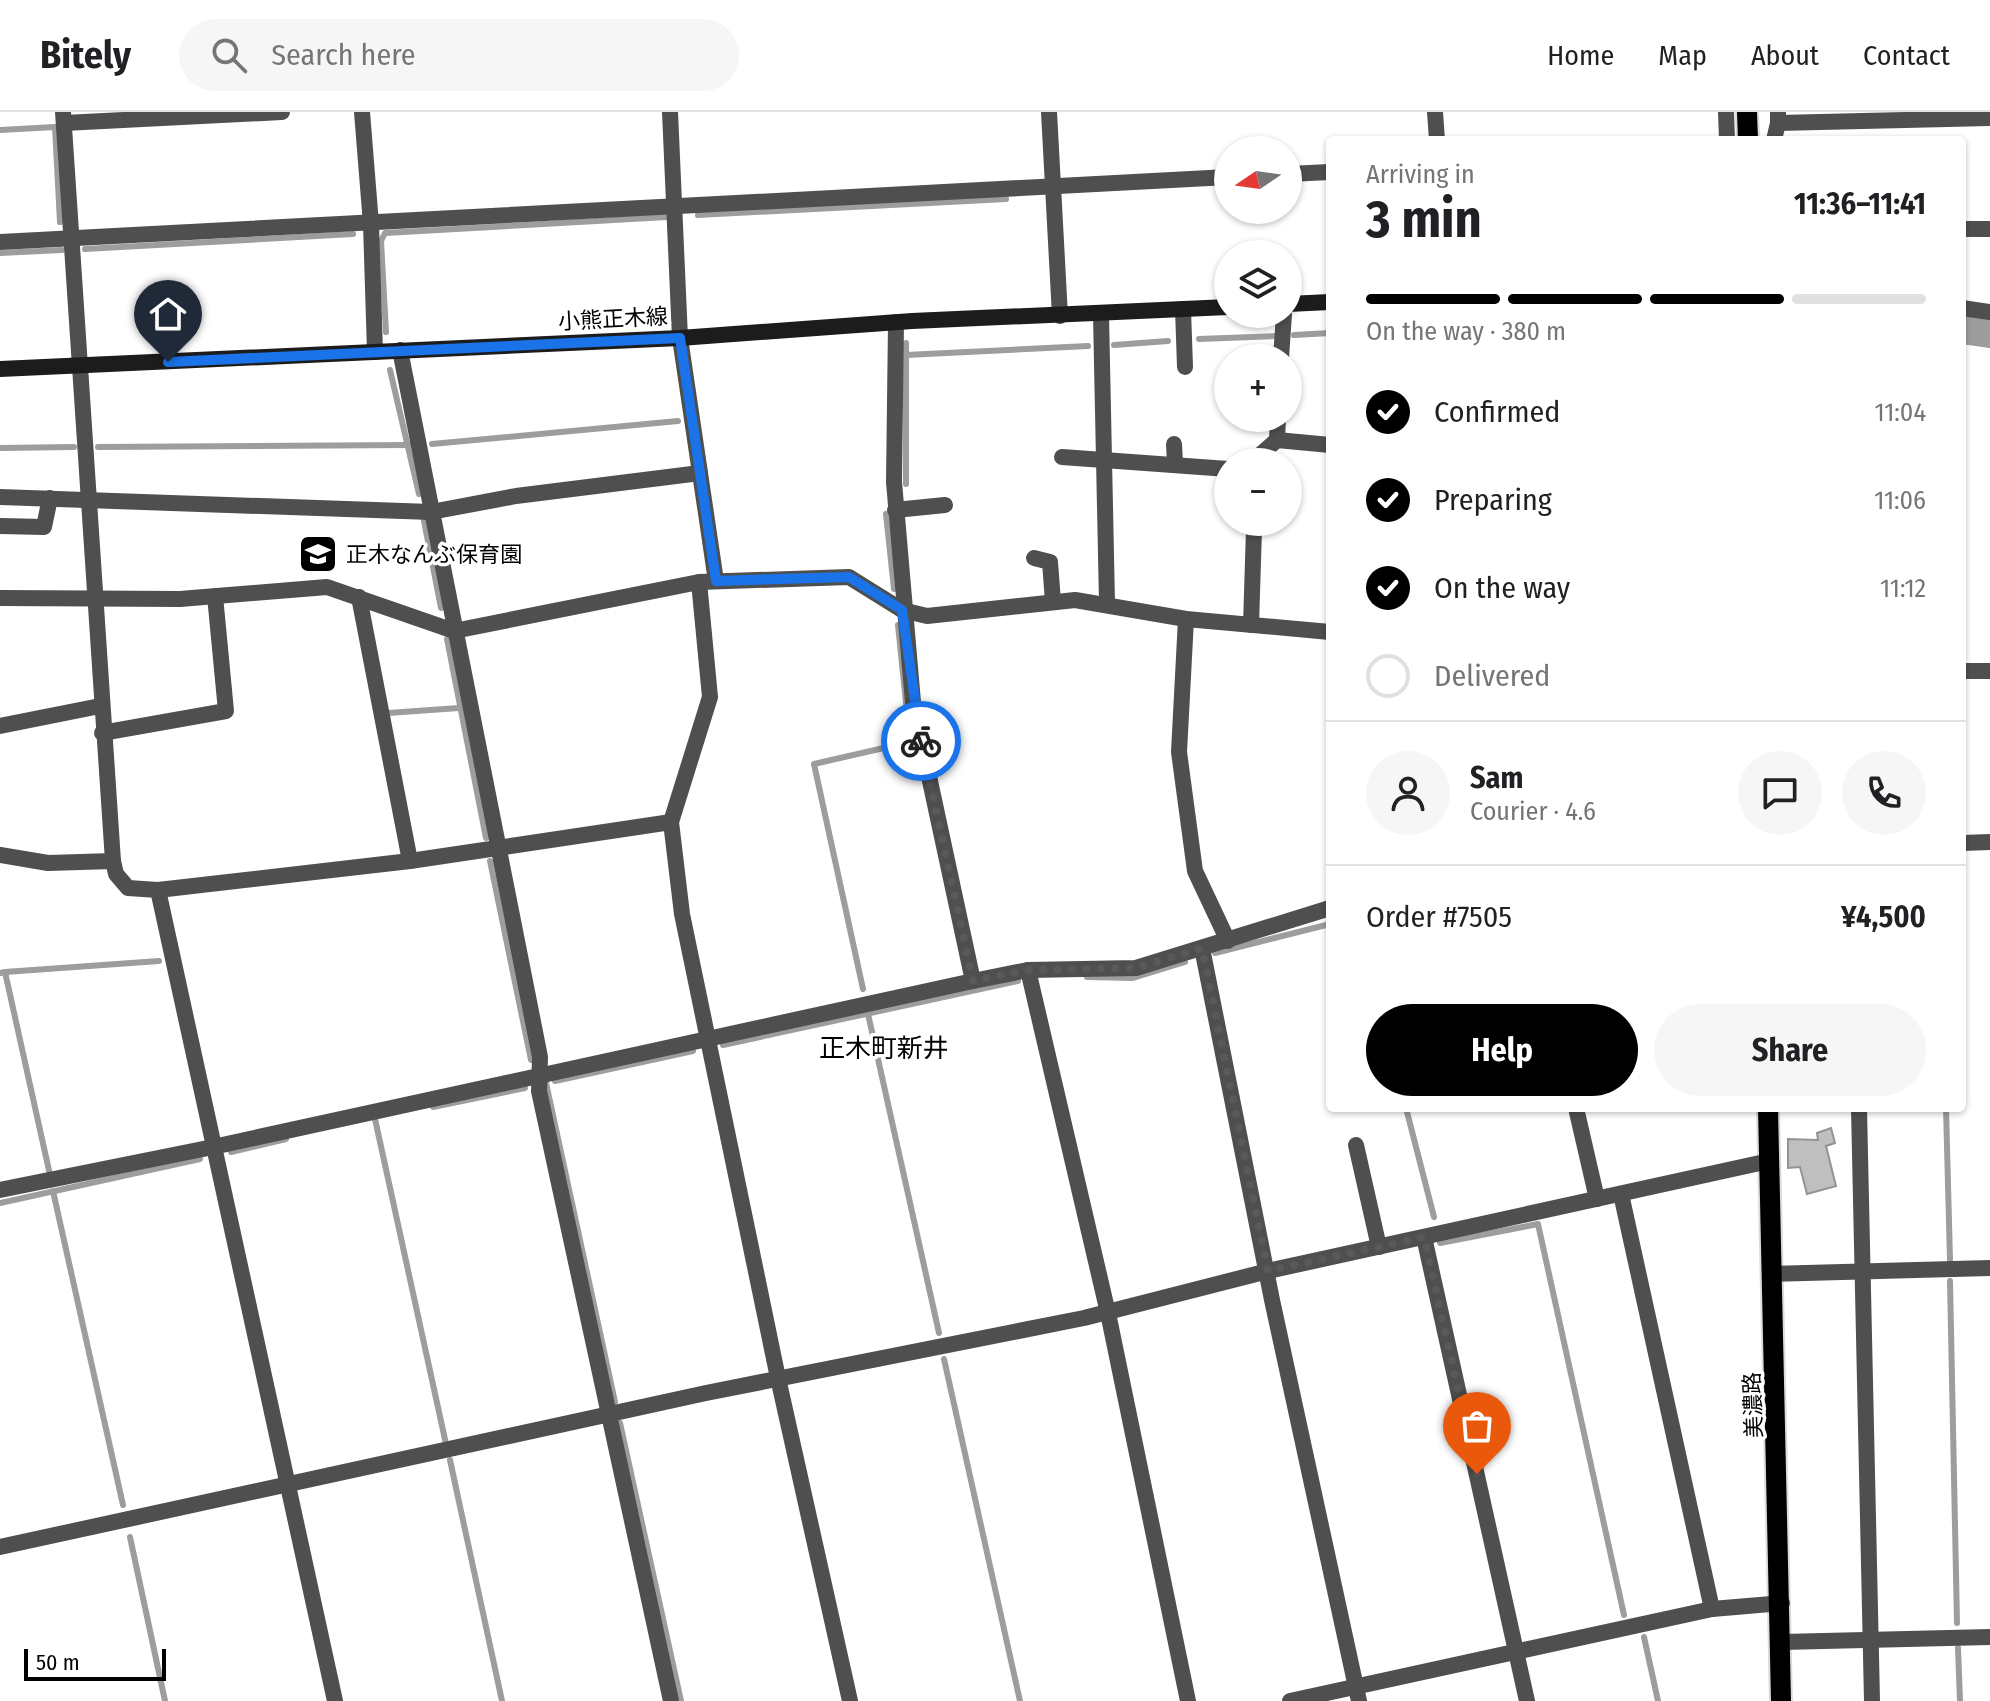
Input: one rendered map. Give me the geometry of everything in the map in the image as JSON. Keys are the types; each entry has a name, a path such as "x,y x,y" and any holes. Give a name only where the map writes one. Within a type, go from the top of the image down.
{"main road":[{"path":"1747,112 1748,136"},
{"path":"1302,303 1326,302"},
{"name":"小熊正木線","path":"0,369 680,338 896,322 1214,308"},
{"name":"美濃路","path":"1768,1112 1782,1603 1781,1701"}],"street":[{"path":"282,112 64,117 100,706 116,874 128,888 158,890 410,861 671,822"},
{"path":"362,112 371,224 375,352"},
{"path":"670,112 680,338 700,473 708,581 710,697 671,822 682,914 707,1040 850,1701"},
{"path":"1049,112 1060,316"},
{"path":"1435,112 1437,136"},
{"path":"1726,112 1727,136"},
{"path":"1778,117 1990,118"},
{"path":"1302,173 1326,172"},
{"path":"0,242 1214,178"},
{"path":"1966,229 1990,229"},
{"path":"1183,309 1185,367"},
{"path":"1966,309 1990,312"},
{"path":"1101,315 1107,603"},
{"path":"896,322 895,510 902,610 913,702 973,981"},
{"path":"400,350 540,1057 539,1091 671,1701"},
{"path":"1268,448 1277,440 1277,432"},
{"path":"1277,440 1326,445"},
{"path":"1174,444 1175,463"},
{"path":"1062,457 1214,467"},
{"path":"0,497 431,512 516,496 700,473"},
{"path":"0,526 44,527 50,498"},
{"path":"895,510 945,505"},
{"path":"1251,625 1254,536"},
{"path":"1034,558 1050,562 1053,602"},
{"path":"0,598 215,596 327,587 454,631 708,581 849,577 902,610 927,616 1053,602 1107,603 1186,619 1326,632"},
{"path":"102,733 226,711 215,596"},
{"path":"359,597 410,861"},
{"path":"1186,619 1179,752 1195,871 1228,941"},
{"path":"1966,671 1990,671"},
{"path":"0,726 100,706"},
{"path":"1966,843 1990,842"},
{"path":"0,855 48,863 113,861"},
{"path":"158,890 335,1701"},
{"path":"0,1190 213,1147 1028,970 1136,968 1326,909"},
{"path":"1202,948 1358,1694"},
{"path":"1028,970 1108,1313 1188,1701"},
{"path":"1577,1112 1597,1199"},
{"path":"1859,1112 1872,1701"},
{"path":"1356,1145 1379,1247"},
{"path":"0,1547 778,1378 1108,1313 1268,1271 1769,1161"},
{"path":"1621,1194 1712,1609"},
{"path":"1424,1237 1527,1701"},
{"path":"1773,1274 1990,1268"},
{"path":"1290,1701 1358,1694 1516,1651 1712,1609 1782,1603"},
{"path":"1782,1642 1990,1637"}],"building":[{"path":"1831,1128 1835,1143 1826,1146 1836,1186 1807,1194 1800,1167 1788,1168 1788,1139 1818,1140 1817,1133"}],"waterway":[{"path":"0,130 55,127 60,222"},
{"path":"698,215 1006,199"},
{"path":"386,332 381,241 385,233 667,217"},
{"path":"85,249 353,234"},
{"path":"0,253 62,250"},
{"path":"1966,328 1990,331"},
{"path":"1294,335 1326,333"},
{"path":"1199,339 1276,336"},
{"path":"1966,338 1990,341"},
{"path":"1114,345 1168,341"},
{"path":"906,343 906,484"},
{"path":"906,355 1088,346"},
{"path":"390,370 419,494"},
{"path":"432,444 678,421"},
{"path":"98,447 409,445"},
{"path":"0,448 74,447"},
{"path":"886,514 894,589"},
{"path":"424,521 441,608"},
{"path":"863,989 814,764 910,742 898,625"},
{"path":"447,639 486,838"},
{"path":"388,713 459,708"},
{"path":"490,861 531,1060"},
{"path":"1215,953 1326,925"},
{"path":"5,972 159,961"},
{"path":"1087,977 1133,978 1185,962"},
{"path":"0,973 5,972 50,1175"},
{"path":"723,1045 1018,981"},
{"path":"868,1014 939,1333"},
{"path":"555,1081 693,1051"},
{"path":"546,1083 615,1402"},
{"path":"433,1107 525,1088"},
{"path":"1407,1112 1434,1217"},
{"path":"1946,1112 1950,1260"},
{"path":"375,1119 446,1444"},
{"path":"231,1152 286,1139"},
{"path":"0,1203 200,1159"},
{"path":"53,1191 123,1505"},
{"path":"1440,1243 1538,1224 1624,1615"},
{"path":"1950,1281 1957,1623"},
{"path":"944,1359 1020,1701"},
{"path":"620,1423 681,1701"},
{"path":"450,1460 502,1701"},
{"path":"130,1537 165,1701"},
{"path":"1644,1637 1658,1701"},
{"path":"1958,1648 1960,1701"}],"way so far":[{"path":"921,741 973,981 1028,970 1136,968 1202,948 1268,1271 1424,1237 1477,1474"}],"place":[{"name":"正木なんぶ保育園","path":"318,554"}],"district":[{"name":"正木町新井","path":"884,1048"}],"route":[{"path":"168,362 680,338 716,581 849,577 902,610 921,741"}]}
